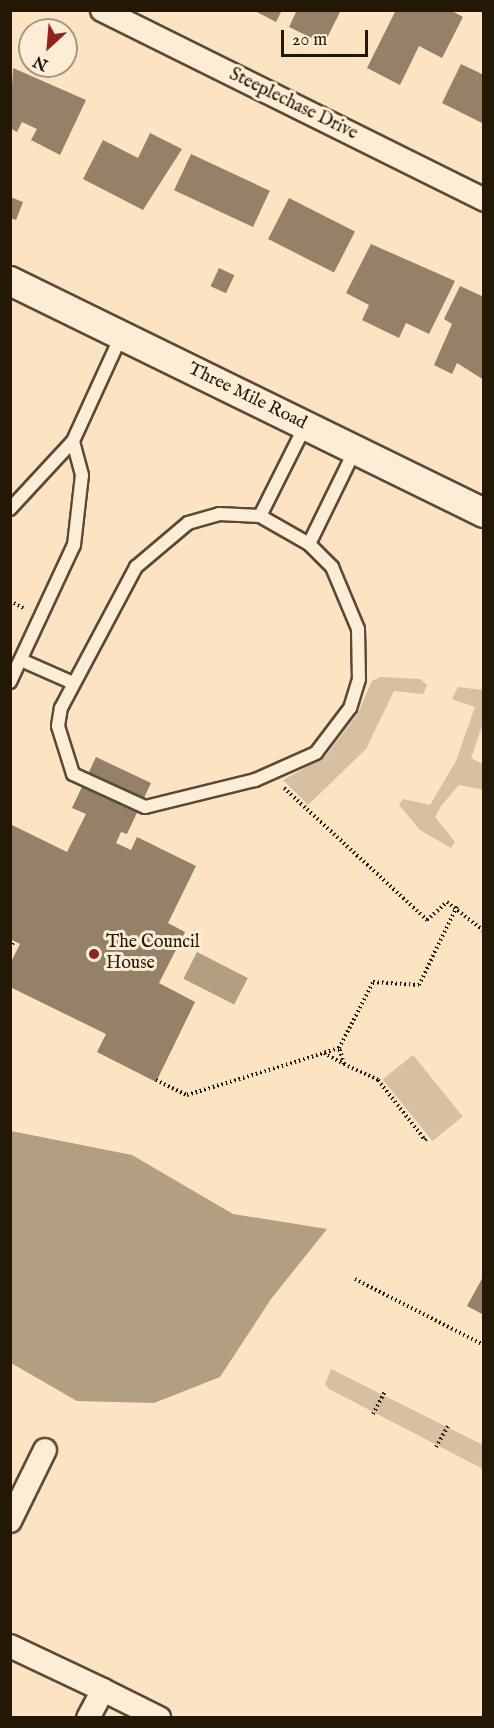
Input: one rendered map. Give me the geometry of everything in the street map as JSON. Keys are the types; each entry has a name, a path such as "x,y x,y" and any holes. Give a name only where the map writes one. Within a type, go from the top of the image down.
{"street":[{"name":"Steeplechase Drive","path":"102,10 483,200"},
{"name":"Three Mile Road","path":"10,281 483,513"},
{"path":"10,1521 45,1450"},
{"path":"10,1646 159,1718"},
{"path":"88,1718 103,1690"}],"lane":[{"path":"10,509 73,441 121,336"},
{"path":"260,516 305,426"},
{"path":"10,682 74,545 82,475 73,441"},
{"path":"309,544 355,450"},
{"path":"219,514 260,516 309,544 332,567 358,629 362,654 350,708 316,753 255,780 145,807 73,774 58,726 73,683 136,567 158,544 188,523 219,514"},
{"path":"21,660 73,683"}],"path":[{"path":"156,1080 187,1095 339,1048 373,982 419,985 457,906"},
{"path":"454,912 483,931"},
{"path":"10,948 14,941"},
{"path":"339,1048 344,1064"},
{"path":"324,1053 378,1080 425,1140 428,1137"},
{"path":"355,1279 483,1345"},
{"path":"373,1414 384,1393"},
{"path":"436,1447 448,1426"}],"shaded area":[{"path":"380,677 420,679 427,685 423,694 394,691 366,749 308,805 283,780 325,757 357,715 372,681"},
{"path":"458,687 483,690 483,723 471,758 483,764 484,790 459,785 441,806 435,817 455,842 451,848 420,830 399,805 403,799 430,805 456,761 475,707 452,699"},
{"path":"197,952 248,978 234,1005 183,979"},
{"path":"413,1055 463,1116 432,1141 383,1080"},
{"path":"11,1131 132,1155 233,1214 327,1229 271,1299 220,1377 154,1403 77,1401 11,1363"},
{"path":"331,1369 483,1445 483,1469 329,1389 325,1384"}],"building":[{"path":"253,10 282,10 276,22"},
{"path":"297,10 341,10 324,44 289,27"},
{"path":"396,10 450,10 463,17 442,58 419,46 400,85 367,68"},
{"path":"461,64 484,75 482,123 442,103"},
{"path":"13,68 18,70 18,78 36,78 86,100 60,155 31,140 37,129 22,122 17,132 10,128"},
{"path":"150,133 182,149 143,210 83,179 103,140 138,158"},
{"path":"191,154 270,191 253,227 174,190"},
{"path":"10,197 23,202 16,220 10,218"},
{"path":"289,198 355,232 334,273 268,239"},
{"path":"371,244 455,281 429,334 406,323 399,338 362,320 369,305 346,293"},
{"path":"219,268 234,275 226,293 211,286"},
{"path":"460,286 484,297 484,380 457,363 452,374 434,365 452,324 444,319"},
{"name":"The Council House","path":"96,757 151,783 127,834 121,832 116,843 131,850 137,837 196,866 168,923 185,932 159,983 195,1002 156,1082 97,1052 106,1034 10,987 10,964 20,944 10,939 10,824 67,852 86,814 72,808"},
{"path":"484,1275 484,1315 467,1306"}],"place":[{"name":"The Council House","path":"94,954"}]}
